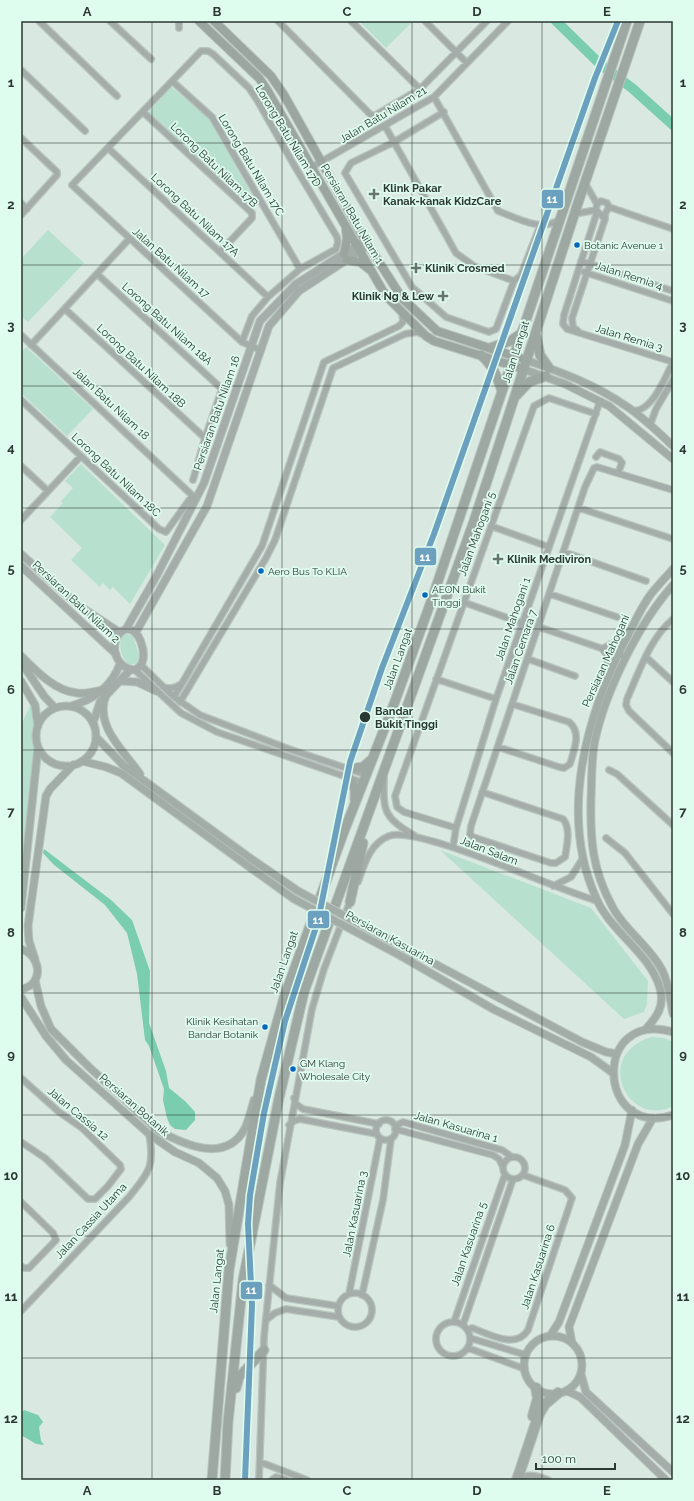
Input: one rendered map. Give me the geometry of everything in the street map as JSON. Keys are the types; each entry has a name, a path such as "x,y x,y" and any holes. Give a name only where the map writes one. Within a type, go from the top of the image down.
{"highway":[{"name":"Jalan Langat","path":"212,1480 229,1270 261,1080 287,989 356,804 368,780 373,759 433,596 627,21"},
{"name":"Jalan Langat","path":"225,1480 228,1422 243,1280 279,1098 304,992 474,521 574,214 640,21"},
{"path":"512,401 530,382 548,372 540,355 536,340 536,329"},
{"path":"490,348 510,341 522,333"},
{"path":"480,355 490,363 502,391"},
{"path":"334,908 335,887 372,789 368,780 378,774 393,733 403,719"},
{"path":"356,804 355,789 350,773 363,767 373,759"},
{"path":"350,902 364,836 365,823"},
{"path":"228,1422 239,1377 264,1350"},
{"path":"509,1480 536,1407 538,1398 536,1388"},
{"path":"518,1480 538,1414 545,1404 562,1392"}],"main road":[{"name":"Persiaran Batu Nilam 1","path":"199,21 259,78 312,167 345,227 390,300 426,336 434,341 523,369"},
{"name":"Persiaran Batu Nilam 1","path":"214,21 271,76 367,243 402,298 432,327 444,334 526,360"},
{"path":"345,227 347,239 345,257 360,262 371,270"},
{"path":"526,360 618,412 673,459"},
{"path":"523,369 573,377 603,392 634,411 673,446"},
{"name":"Persiaran Mahogani","path":"645,1030 655,1019 663,1002 659,986 649,964 607,915 598,901 583,858 579,835 579,810 583,764 592,719 610,674 628,636 651,594 673,569"},
{"name":"Persiaran Mahogani","path":"673,584 654,608 626,658 609,696 595,741 592,763 591,842 598,876 612,908 650,952 662,970 669,990 673,1014"},
{"path":"21,656 44,678 65,690 78,694 104,692 103,715 109,732 143,779"},
{"path":"21,662 44,696 55,708"},
{"path":"21,681 35,705 38,726 36,736 38,747 23,873 21,908"},
{"path":"38,726 48,712 55,708 71,706 84,712 93,723 96,737 90,755 82,762 73,765 64,766 52,762 42,754 38,747"},
{"name":"Persiaran Kasuarina","path":"96,737 113,756 143,779 250,858 298,891 582,1042 606,1052 617,1054"},
{"name":"Persiaran Kasuarina","path":"82,762 106,767 121,773 294,898 401,956 493,1009 591,1057 613,1073"},
{"path":"35,959 29,941 28,926 46,796 50,789 73,765"},
{"path":"21,949 27,951 35,959"},
{"name":"Persiaran Botanik","path":"35,959 38,970 35,980 46,1020 51,1029 67,1046 159,1131 179,1140 210,1150 224,1148 232,1144 245,1128 261,1080"},
{"path":"21,989 30,985 35,980"},
{"name":"Persiaran Botanik","path":"21,997 46,1036 66,1060 149,1134 175,1152 207,1168 217,1178 225,1191 231,1215 229,1270"},
{"path":"673,1032 655,1029 645,1030 631,1037 617,1054 613,1073 618,1094 632,1110 653,1118 673,1114"},
{"path":"550,1336 560,1322 624,1145 632,1110"},
{"path":"572,1342 566,1338 550,1336 535,1342 526,1355 524,1368 527,1376 536,1388 543,1392 562,1392 573,1386 581,1374 582,1360 572,1342 568,1327 638,1144 653,1118"},
{"path":"175,1152 179,1140"}],"street":[{"path":"39,21 117,96"},
{"path":"110,21 151,59"},
{"path":"179,21 179,28"},
{"path":"278,21 370,114 377,114 420,89 487,21"},
{"path":"351,21 420,89"},
{"path":"424,21 467,63"},
{"name":"Jalan Batu Nilam 21","path":"312,167 322,163 434,97 508,21"},
{"name":"Lorong Batu Nilam 17D","path":"72,185 201,51 208,51 249,88 337,236 338,242 336,249 300,269"},
{"path":"21,70 85,131"},
{"name":"Lorong Batu Nilam 17C","path":"172,81 212,118 300,269"},
{"path":"434,97 444,112 498,211 540,226 553,223 561,218"},
{"name":"Lorong Batu Nilam 17B","path":"143,112 252,213 252,218 220,252"},
{"path":"444,112 394,142 351,163 345,174 412,287 446,318 489,332 496,329 514,281 521,276 540,226"},
{"path":"386,126 456,253 474,266 514,281"},
{"path":"21,138 56,172 57,175 21,215"},
{"name":"Lorong Batu Nilam 17A","path":"108,148 268,298"},
{"path":"585,183 604,219"},
{"name":"Jalan Batu Nilam 17","path":"72,185 242,342 250,347 260,350"},
{"path":"574,214 597,208 603,201 609,207 673,229"},
{"path":"21,203 27,209"},
{"name":"Jalan Remia 3","path":"580,333 571,323 604,219 604,214 609,207"},
{"name":"Jalan Remia 3","path":"597,208 563,319 567,329 673,362"},
{"path":"31,344 130,238"},
{"name":"Persiaran Batu Nilam 16","path":"136,632 207,506 269,326 293,296 345,257 367,243"},
{"name":"Persiaran Batu Nilam 16","path":"126,629 157,575 213,461 250,347 262,317 289,290 345,257"},
{"name":"Jalan Remia 4","path":"582,261 673,291"},
{"path":"242,342 252,316 268,298 300,269"},
{"name":"Jalan Remia 4","path":"579,270 673,301"},
{"name":"Lorong Batu Nilam 18A","path":"97,274 222,389 205,438 193,480"},
{"name":"Lorong Batu Nilam 18B","path":"65,309 205,438"},
{"path":"174,697 258,554 324,362 398,326 403,322 402,312"},
{"path":"180,702 266,558 275,540 333,368 404,334 416,332 426,336"},
{"name":"Jalan Batu Nilam 18","path":"21,335 196,497"},
{"path":"634,411 641,411 649,405 673,362"},
{"path":"650,425 656,409 673,380"},
{"name":"Jalan Mahogani 5","path":"456,828 404,812 397,807 395,796 534,406 549,398 596,414"},
{"name":"Lorong Batu Nilam 18C","path":"21,400 159,529 166,532 196,497"},
{"name":"Jalan Mahogani 1","path":"453,847 456,828 496,700 600,401"},
{"path":"596,457 600,452 619,459 622,463 618,473 673,490"},
{"path":"21,520 81,456"},
{"path":"21,466 48,491"},
{"name":"Jalan Cemara 7","path":"482,792 560,817 566,822 568,837 565,857 556,863 473,837 470,834 471,826 482,792 498,747 512,704 539,627 590,475 597,466 618,473"},
{"path":"579,508 673,539"},
{"path":"491,526 549,546"},
{"path":"564,552 646,581"},
{"name":"Persiaran Batu Nilam 2","path":"21,554 78,606 119,632"},
{"path":"258,554 266,558"},
{"name":"Persiaran Batu Nilam 2","path":"21,566 116,654"},
{"path":"550,594 617,617"},
{"path":"463,602 522,623"},
{"path":"673,619 658,635 646,657 627,699 626,705 629,711 673,753"},
{"path":"539,627 603,648 626,658"},
{"path":"71,706 90,700 104,692 121,681 135,668 143,654 140,638 136,632 131,629 126,629 119,632 114,645 120,664 115,677 104,692 97,708 93,723"},
{"path":"212,634 219,638"},
{"path":"603,648 628,636"},
{"path":"603,648 606,654 610,674"},
{"path":"646,657 673,682"},
{"path":"528,659 575,676"},
{"path":"120,664 135,668 200,715 368,780"},
{"path":"135,668 156,691 181,713 217,732 350,773"},
{"path":"436,679 496,700"},
{"path":"121,681 137,682 156,691"},
{"path":"163,687 169,689 176,687 183,682"},
{"path":"498,747 564,768 570,764 577,732 574,726 569,722 512,704"},
{"path":"387,763 383,797 385,809 389,818 397,825 417,837"},
{"path":"610,770 617,774 673,825"},
{"path":"259,1480 266,1320 280,1183 289,1125 312,1009 324,969 366,860 378,843 391,835 417,837"},
{"name":"Jalan Salam","path":"417,837 453,847 553,886 598,901"},
{"path":"606,838 625,853 673,914"},
{"path":"553,886 571,877 577,871 583,858"},
{"name":"Jalan Cassia 12","path":"21,1078 59,1112 82,1128 120,1165 119,1172 95,1199 88,1199 45,1158 21,1142"},
{"path":"294,1098 296,1104 303,1109 378,1124 387,1121 395,1127 395,1135 391,1139 383,1200 362,1295"},
{"path":"328,1124 329,1114"},
{"path":"289,1125 300,1119 378,1136 385,1140 391,1139"},
{"name":"Jalan Kasuarina 1","path":"395,1127 403,1122 502,1150 512,1157"},
{"path":"378,1124 378,1136"},
{"name":"Jalan Kasuarina 1","path":"395,1127 493,1155 499,1159 503,1167"},
{"name":"Jalan Cassia Utama","path":"21,1311 130,1197 146,1176 152,1165 149,1134"},
{"name":"Jalan Kasuarina 3","path":"349,1294 378,1136"},
{"path":"512,1157 519,1158 524,1163 525,1170 523,1175 513,1179 504,1174 503,1167 506,1161 512,1157"},
{"name":"Jalan Kasuarina 5","path":"454,1322 504,1174"},
{"name":"Jalan Kasuarina 6","path":"468,1330 472,1328 515,1341 523,1338 528,1330 549,1261 572,1198 565,1190 523,1175"},
{"name":"Jalan Kasuarina 5","path":"463,1325 513,1179"},
{"path":"21,1202 56,1236 56,1240 30,1268 27,1269 21,1266"},
{"path":"269,1285 286,1298 338,1306"},
{"path":"349,1294 362,1295 370,1302 372,1308 371,1318 366,1324 360,1327 353,1328 345,1325 339,1317 338,1306 342,1299 349,1294"},
{"path":"266,1320 275,1313 286,1309 339,1317"},
{"path":"454,1322 463,1325 468,1330 470,1338 468,1348 462,1353 451,1356 443,1352 438,1346 437,1335 440,1328 446,1324 454,1322"},
{"path":"470,1338 526,1355"},
{"path":"468,1348 524,1368"},
{"path":"581,1374 586,1392 673,1472"},
{"path":"562,1392 580,1397 666,1480"},
{"path":"260,1462 307,1480"},
{"path":"518,1480 527,1475 548,1480"},
{"path":"272,1480 276,1477 286,1480"}],"shaded area":[{"path":"359,21 413,21 386,48"},
{"path":"171,87 207,116 252,195 242,199 148,113"},
{"path":"48,230 84,263 28,322 21,316 21,259"},
{"path":"26,347 93,409 67,436 21,393 21,352"},
{"path":"81,464 165,545 130,604 113,587 110,590 103,583 100,587 71,560 82,548 50,517 63,503 61,501 73,488 65,481"},
{"path":"127,634 133,636 139,655 137,663 131,665 125,660 120,648 122,636"},
{"path":"31,704 36,726 23,862 21,862 21,725"},
{"path":"44,849 111,900 132,920 150,971 149,1023 166,1071 169,1088 185,1101 195,1112 195,1120 186,1130 175,1129 170,1125 167,1118 163,1100 164,1089 149,1046 145,1040 137,974 127,933 105,905 53,864 43,853"},
{"path":"440,850 591,908 648,981 647,1004 644,1012 624,1019"},
{"path":"652,1037 664,1038 673,1042 673,1106 657,1110 643,1107 631,1099 623,1087 620,1073 623,1059 634,1046"},
{"path":"24,1410 38,1415 43,1422 39,1427 41,1441 44,1445 36,1444 21,1435 21,1413"}],"waterway":[{"path":"556,21 601,65 632,88 673,125"}],"transit line":[{"name":"11","path":"245,1480 252,1305 248,1224 250,1195 264,1113 285,1021 318,921 350,762 382,668 434,534 595,78 618,21"}],"place":[{"name":"Klink Pakar Kanak-kanak KidzCare","path":"374,194"},
{"name":"Botanic Avenue 1","path":"577,245"},
{"name":"Klinik Crosmed","path":"416,268"},
{"name":"Klinik Ng & Lew","path":"443,296"},
{"name":"Klinik Mediviron","path":"498,559"},
{"name":"Aero Bus To KLIA","path":"261,571"},
{"name":"AEON Bukit Tinggi","path":"425,595"},
{"name":"Bandar Bukit Tinggi","path":"365,717"},
{"name":"Klinik Kesihatan Bandar Botanik","path":"265,1027"},
{"name":"GM Klang Wholesale City","path":"293,1069"}]}
